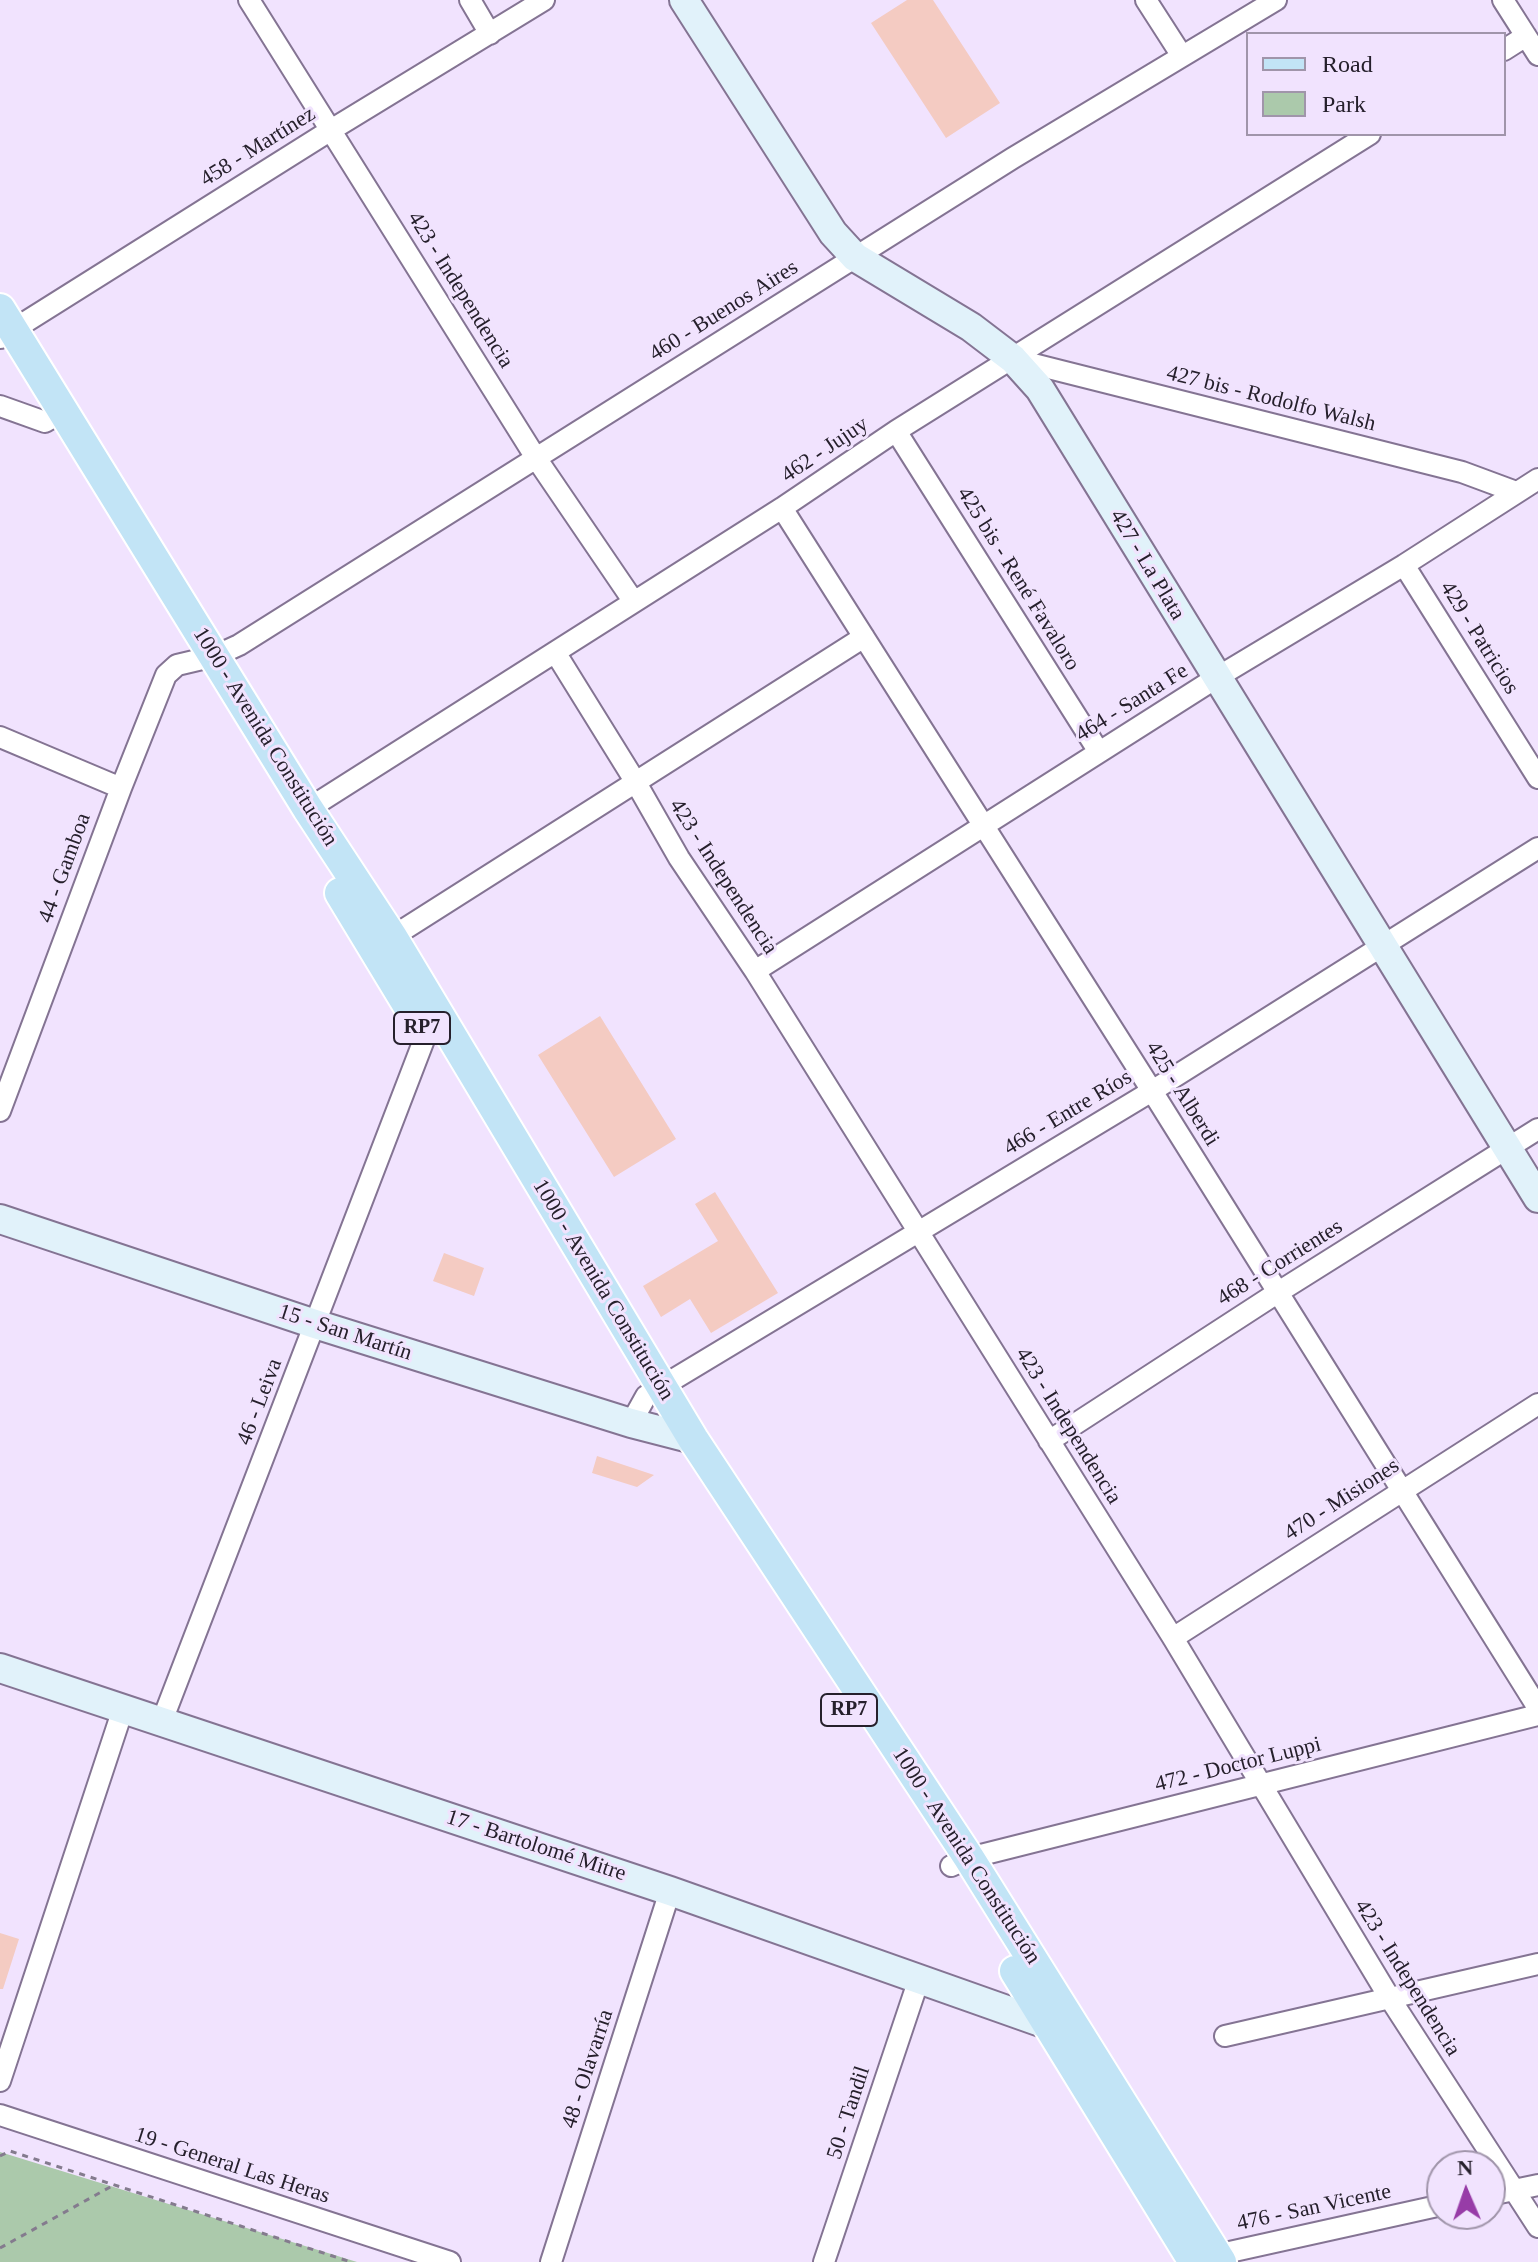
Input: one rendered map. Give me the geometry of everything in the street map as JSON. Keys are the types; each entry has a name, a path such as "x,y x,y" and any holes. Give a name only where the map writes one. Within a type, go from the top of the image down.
{"main road":[{"name":"1000 - Avenida Constitución","path":"3,332 431,1022 653,1392 960,1862 1207,2260"},
{"name":"1000 - Avenida Constitución","path":"206,658 392,937 431,1022"}],"street":[{"name":"423 - Independencia","path":"249,0 536,458 634,602"},
{"path":"470,0 490,34"},
{"name":"458 - Martínez","path":"3,332 544,0"},
{"name":"427 - La Plata","path":"684,0 833,233 855,257 971,327 1013,359 1040,389 1538,1198"},
{"path":"1146,0 1182,56"},
{"name":"460 - Buenos Aires","path":"206,658 239,645 855,257 1276,0"},
{"path":"1503,0 1538,55"},
{"path":"1506,49 1526,36"},
{"name":"462 - Jujuy","path":"308,809 782,508 896,431 1367,136"},
{"name":"427 bis - Rodolfo Walsh","path":"1013,359 1462,472 1516,492"},
{"path":"0,406 54,417"},
{"name":"425 bis - René Favaloro","path":"896,431 1099,752"},
{"name":"464 - Santa Fe","path":"755,971 1216,678 1404,565 1538,479"},
{"name":"425 - Alberdi","path":"782,508 1538,1708"},
{"name":"429 - Patricios","path":"1404,565 1538,778"},
{"path":"392,937 864,637"},
{"name":"423 - Independencia","path":"555,652 679,858 755,971 1173,1638 1389,1997 1538,2227"},
{"name":"44 - Gamboa","path":"0,1111 166,675 177,665 206,658"},
{"path":"0,737 121,788"},
{"name":"466 - Entre Ríos","path":"631,1423 653,1392 1152,1091 1538,848"},
{"name":"46 - Leiva","path":"162,1721 431,1022"},
{"name":"468 - Corrientes","path":"1049,1441 1538,1129"},
{"name":"15 - San Martín","path":"0,1219 315,1324 681,1436"},
{"name":"470 - Misiones","path":"1173,1638 1538,1404"},
{"name":"17 - Bartolomé Mitre","path":"0,1668 670,1891 919,1979 1058,2019"},
{"path":"0,2081 123,1709"},
{"name":"472 - Doctor Luppi","path":"960,1862 1538,1715"},
{"name":"48 - Olavarría","path":"551,2262 670,1891"},
{"path":"1225,2036 1538,1964"},
{"name":"50 - Tandil","path":"824,2262 919,1979"},
{"name":"19 - General Las Heras","path":"0,2115 450,2262"},
{"path":"1506,2192 1538,2185"},
{"name":"476 - San Vicente","path":"1207,2260 1426,2209"}],"path":[{"path":"0,2156 10,2151 351,2262"},
{"path":"0,2248 113,2185"}],"green space":[{"path":"0,2152 357,2262 0,2262"}],"building":[{"path":"907,0 933,0 1000,103 946,138 871,23"},
{"path":"600,1016 676,1139 614,1177 538,1055"},
{"path":"715,1192 778,1293 711,1333 690,1299 661,1317 643,1286 718,1241 695,1204"},
{"path":"444,1253 484,1268 474,1296 433,1281"},
{"path":"597,1456 654,1475 637,1487 592,1473"},
{"path":"0,1933 19,1939 3,1989 0,1989"}]}
